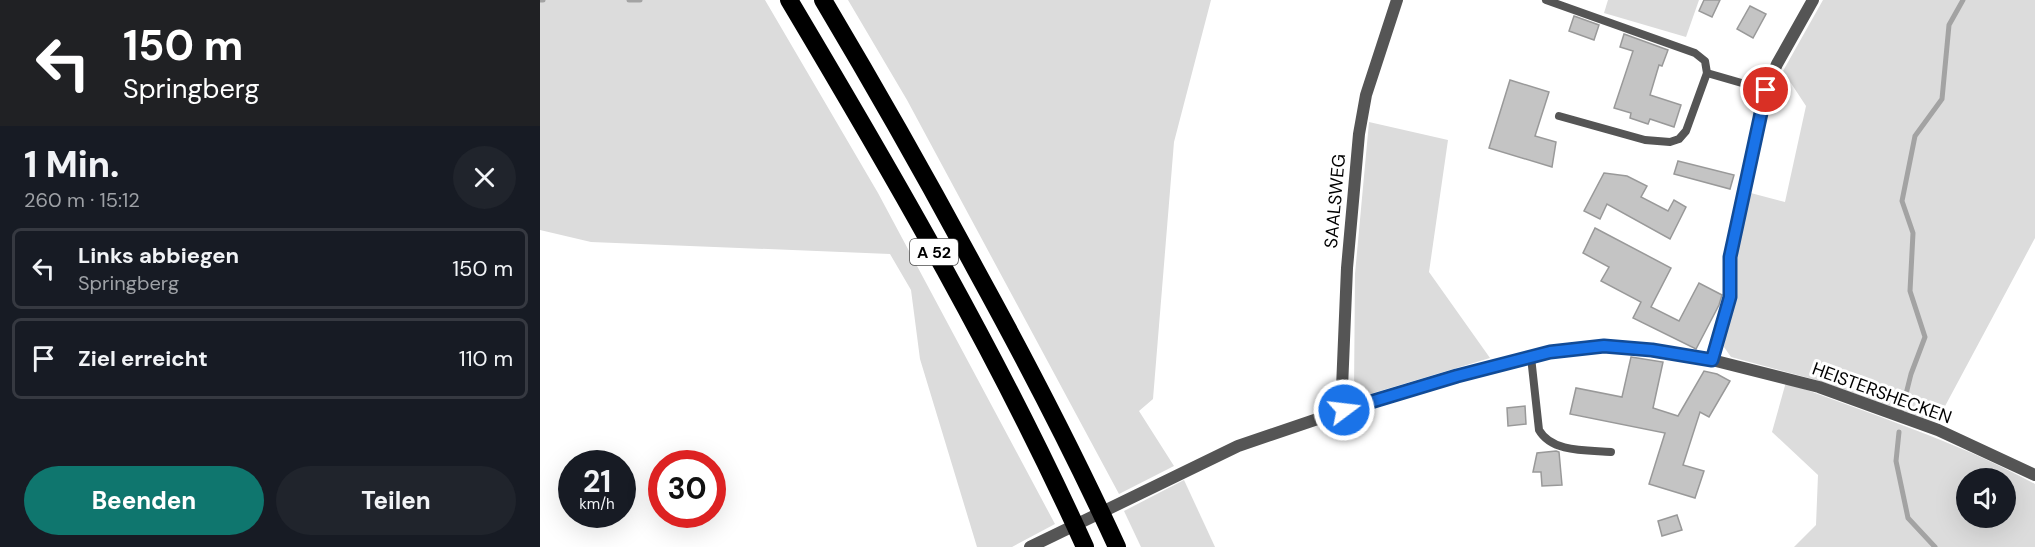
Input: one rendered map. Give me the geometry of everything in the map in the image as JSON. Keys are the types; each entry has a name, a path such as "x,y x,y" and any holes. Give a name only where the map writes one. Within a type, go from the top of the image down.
{"highway":[{"name":"A 52","path":"789,0 907,204 988,351 1085,547"},
{"name":"A 52","path":"823,0 934,192 1013,338 1089,486 1117,547"}],"street":[{"name":"SAALSWEG","path":"1347,409 1342,388 1347,268 1359,134 1366,95 1397,0"},
{"path":"1712,360 1730,297 1730,257 1766,90 1777,64 1813,0"},
{"name":"HEISTERSHECKEN","path":"1347,409 1457,376 1550,352 1604,346 1652,350 1712,360 1818,387 1938,430 2035,475"},
{"path":"1030,547 1238,446 1347,409"}],"lane":[{"path":"1546,0 1695,53 1705,61 1707,74 1686,131 1678,139 1670,142 1645,140 1560,116"},
{"path":"1707,74 1766,90"},
{"path":"1531,357 1539,430 1542,436 1553,443 1572,449 1611,452"}],"shaded area":[{"path":"540,0 765,0 878,193 1055,524 1012,547 977,547 920,359 911,290 890,254 591,242 540,230"},
{"path":"848,0 1211,0 1174,142 1153,399 1139,411 1174,466 1119,494 907,100"},
{"path":"1608,0 1699,0 1686,37 1604,13"},
{"path":"1823,0 2035,0 2035,238 1936,423 1820,381 1731,357 1724,347 1733,266 1747,192 1785,202 1806,106 1783,71"},
{"path":"1369,122 1448,140 1429,272 1490,358 1363,396 1354,390 1355,274"},
{"path":"1786,382 1912,429 1975,454 2003,468 1956,468 1956,528 2016,528 2016,474 2035,484 2035,547 1794,547 1816,525 1818,475 1772,432"},
{"path":"1184,480 1215,547 1141,547 1124,511"}],"building":[{"path":"1704,0 1720,0 1712,17 1699,11"},
{"path":"1750,6 1766,14 1753,38 1737,29"},
{"path":"1574,16 1599,25 1594,40 1569,31"},
{"path":"1624,34 1668,50 1662,66 1659,65 1650,95 1681,105 1674,127 1650,119 1648,124 1630,118 1631,113 1614,108 1633,51 1620,47"},
{"path":"1510,80 1549,92 1535,136 1556,142 1552,167 1489,148"},
{"path":"1678,161 1734,175 1730,189 1674,174"},
{"path":"1604,173 1627,176 1647,186 1641,197 1668,211 1674,200 1686,207 1670,239 1607,204 1600,219 1584,211"},
{"path":"1595,228 1671,268 1651,307 1679,321 1699,283 1722,295 1696,349 1633,318 1641,302 1601,281 1609,267 1583,253"},
{"path":"1631,357 1663,362 1653,408 1678,416 1704,371 1717,374 1730,381 1709,417 1700,412 1683,465 1704,471 1695,498 1649,484 1665,433 1570,414 1576,388 1622,397"},
{"path":"1525,406 1526,424 1508,426 1507,408"},
{"path":"1559,452 1562,485 1542,486 1541,472 1533,472 1537,453"},
{"path":"1677,515 1682,530 1662,536 1658,521"}],"waterway":[{"path":"629,0 640,0"},
{"path":"1902,410 1911,374 1925,337 1910,291 1913,233 1902,201 1915,136 1942,99 1949,25 1963,0"},
{"path":"1899,432 1896,461 1908,518 1935,547"}],"route":[{"path":"1344,410 1457,376 1550,352 1604,346 1652,350 1712,360 1730,297 1730,257 1766,90"}]}
